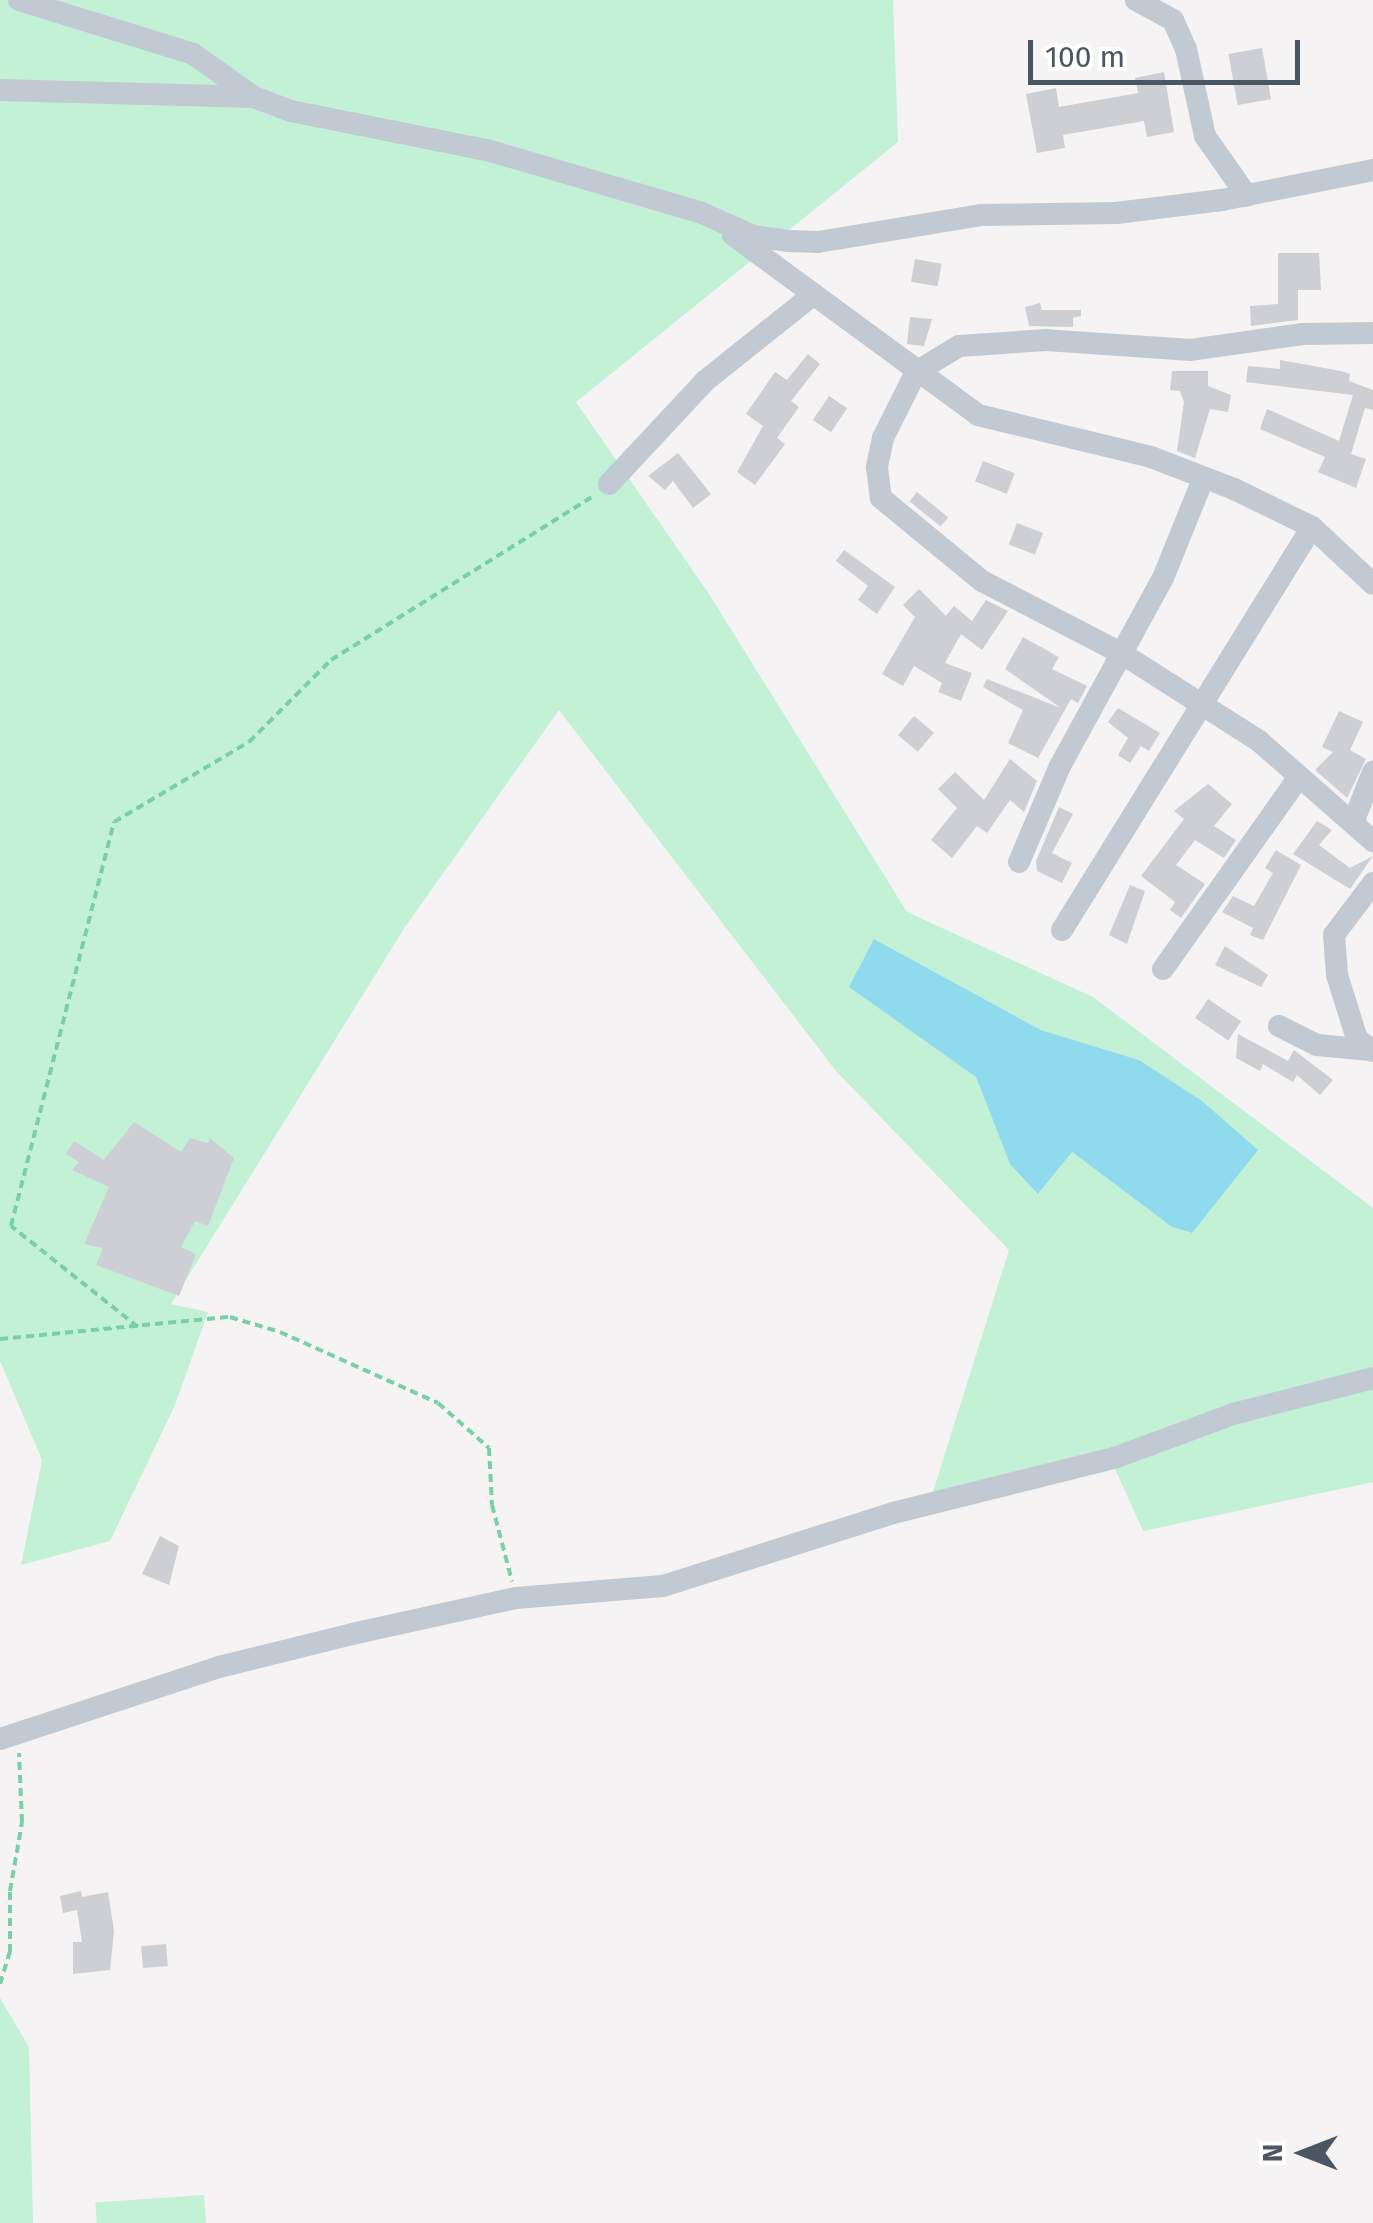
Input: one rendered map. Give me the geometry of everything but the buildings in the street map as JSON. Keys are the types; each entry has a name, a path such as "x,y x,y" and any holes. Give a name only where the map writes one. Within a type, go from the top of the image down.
{"street":[{"path":"20,0 193,54 254,97"},
{"path":"1136,0 1172,20 1186,49 1206,136 1247,196"},
{"path":"0,90 254,97 339,123 486,150 702,212 753,236 818,242 981,215 1116,212 1247,196 1373,170"},
{"path":"702,212 978,415 1152,457 1312,527 1373,584"},
{"path":"609,484 705,381 814,294"},
{"path":"1373,333 1303,334 1191,350 1002,340 959,346 916,372 883,438 880,498 982,580 1121,653 1259,741 1354,820 1373,841"},
{"path":"1019,862 1060,766 1162,578 1203,479"},
{"path":"1062,930 1312,527"},
{"path":"1354,820 1373,772"},
{"path":"1164,968 1299,777"},
{"path":"1372,1050 1356,1038 1337,975 1334,935 1373,883"},
{"path":"1279,1026 1317,1046 1372,1050"},
{"path":"9,1736 219,1667 516,1598 663,1586 892,1513 1040,1479 1234,1414 1373,1378"}],"path":[{"path":"138,1327 11,1226 114,822 249,742 330,660 609,484"},
{"path":"0,1340 230,1317 280,1332 438,1403 489,1448 492,1505 516,1598"},
{"path":"0,1984 10,1952 10,1890 22,1822 9,1736"}],"green space":[{"path":"0,0 893,0 898,142 576,402 709,594 907,912 1093,997 1373,1208 1373,1482 1143,1531 1115,1469 926,1514 1009,1250 836,1071 559,710 405,927 171,1304 208,1312 175,1405 110,1541 21,1565 42,1460 0,1361","holes":["874,939 1041,1030 1139,1060 1191,1233 1172,1227 1072,1152 1039,1193 1010,1163 976,1077"]},
{"path":"0,1998 29,2047 33,2223 0,2223"},
{"path":"204,2195 206,2223 97,2223 95,2203"}],"water":[{"path":"874,939 1041,1030 1139,1060 1202,1101 1258,1150 1192,1233 1172,1227 1072,1152 1038,1194 1010,1164 976,1077 849,987"}]}
